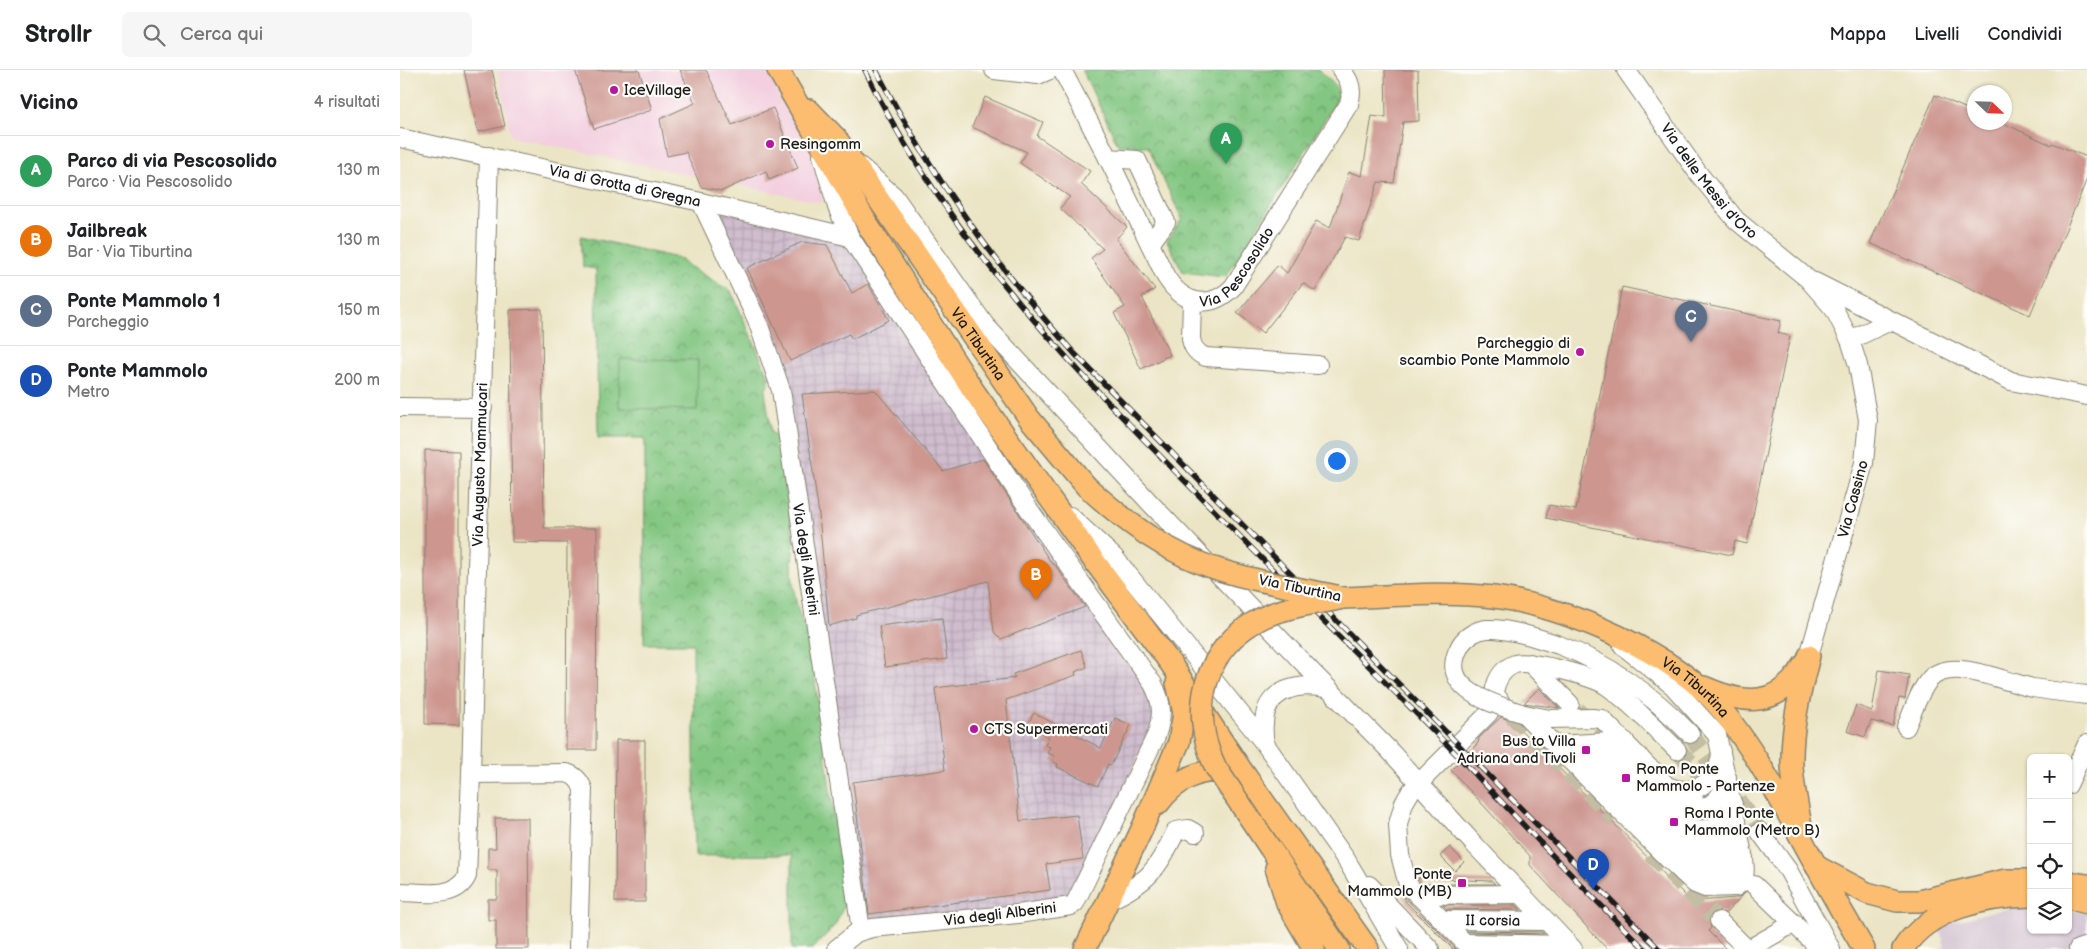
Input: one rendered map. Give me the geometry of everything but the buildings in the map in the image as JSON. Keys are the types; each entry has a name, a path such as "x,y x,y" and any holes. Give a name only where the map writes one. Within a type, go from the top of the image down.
{"main road":[{"name":"Via Tiburtina","path":"778,70 869,227 973,390 1170,664 1261,798 1368,949"},
{"name":"Via Tiburtina","path":"792,93 836,138 1029,418 1086,486 1131,525 1182,555 1226,572 1343,598 1462,595 1495,597 1541,607 1584,621 1639,647 1696,684 1727,717 1802,837 1816,866 1864,949"},
{"path":"1337,946 1216,768 1206,744 1201,720 1206,684 1213,664 1222,651 1247,627 1264,617 1278,612 1343,598"},
{"path":"1696,684 1733,698 1750,701 1762,700 1784,688 1797,675 1809,656"},
{"path":"1802,837 1793,776 1792,753 1796,716 1809,656"},
{"path":"1085,949 1142,829 1183,729 1183,703 1170,664"},
{"path":"1142,829 1164,795 1172,787 1198,774 1215,772 1231,776 1261,798"},
{"path":"1270,848 1287,903 1314,949"},
{"path":"1816,866 1867,893 1897,901 1920,901 2006,880 2027,880"},
{"path":"2072,883 2087,885"},
{"path":"1903,949 1921,928 1951,912 1983,902 2027,896"},
{"path":"2072,899 2087,903"}],"street":[{"path":"994,70 1031,75 1042,74 1050,70"},
{"name":"Via Pescosolido","path":"1062,70 1172,286 1179,293 1192,300 1211,301 1225,295 1233,287 1264,241 1349,104 1351,87 1348,78 1341,70"},
{"name":"Via delle Messi d'Oro","path":"1626,70 1698,173 1736,220 1808,278"},
{"name":"Via di Grotta di Gregna","path":"400,138 701,202 850,237"},
{"name":"Via Tiburtina","path":"816,138 837,207 850,237 1028,508 1153,684 1159,695 1162,708"},
{"name":"Via Augusto Mammucari","path":"400,892 454,891 464,882 467,870 472,774 490,156"},
{"path":"1108,158 1137,160 1166,222 1150,244"},
{"path":"852,161 894,196 984,326 1328,689 1389,750 1418,784 1571,947"},
{"name":"Via degli Alberini","path":"701,202 757,320 780,390 861,930"},
{"path":"1808,278 2011,381 2087,396"},
{"name":"Via Cassino","path":"1808,278 1834,309 1850,340 1858,365 1866,406 1867,434 1864,463 1809,656"},
{"path":"1192,300 1191,338 1192,344 1199,354 1206,357 1318,365"},
{"path":"1840,320 1849,313 1864,307"},
{"path":"1850,340 1890,321"},
{"path":"400,407 483,408"},
{"path":"1051,499 1114,557 1265,744 1347,861 1399,949"},
{"path":"1494,693 1556,745 1582,774 1683,873 1739,866 1740,841 1734,812 1722,772 1720,741 1689,702 1660,675 1621,645 1584,621"},
{"path":"1667,786 1605,721 1598,718 1550,719 1518,714 1476,696 1464,688 1454,667 1459,646 1469,636 1486,629 1526,636 1559,645 1594,660 1635,684 1668,711 1690,734"},
{"path":"1571,947 1468,946 1408,885 1402,868 1398,824 1406,797 1488,714 1492,708 1497,681 1505,670 1517,663 1530,663 1598,680 1642,714 1677,750"},
{"path":"1530,663 1570,704"},
{"path":"1906,727 1926,684 1935,675 1942,672 1970,671 2032,688 2087,694"},
{"path":"1265,744 1265,714 1279,695 1294,686 1303,685 1328,689"},
{"name":"Via degli Alberini","path":"836,949 861,930 1025,913 1070,906 1075,903 1156,736 1161,722 1162,708"},
{"path":"1539,730 1611,727"},
{"path":"1556,745 1626,742"},
{"path":"2072,776 2087,744"},
{"path":"1569,760 1639,756"},
{"path":"1582,774 1652,770"},
{"path":"1598,789 1667,786 1681,791 1694,789 1722,772"},
{"path":"1618,809 1687,806 1692,797 1706,789 1722,772"},
{"path":"472,774 567,773 573,775 581,784 583,789 578,949"},
{"path":"1640,830 1708,829 1718,826 1734,812"},
{"path":"1723,850 1732,831 1734,812"},
{"path":"1108,901 1131,890 1152,874 1164,856 1176,831 1188,829 1195,833"},
{"path":"1760,832 1788,870 1831,949"},
{"path":"1654,844 1723,850 1734,853 1740,841"},
{"path":"1668,859 1723,850"},
{"path":"1347,861 1430,949"},
{"path":"1754,885 1820,949"},
{"path":"1417,895 1521,894"},
{"name":"II corsia","path":"1442,920 1546,921"},
{"path":"1718,921 1748,949 1794,923"},
{"path":"2078,949 2087,946"}],"shaded area":[{"path":"498,70 766,70 818,167 823,203 511,137"},
{"path":"701,202 850,237 1161,702 1079,898 861,930 781,390"},
{"path":"2019,907 2027,908 2027,934 2072,934 2072,911 2087,913 2087,949 1939,949 1945,947 1939,926 1990,912"}],"green space":[{"path":"1082,70 1319,70 1335,86 1338,94 1334,105 1224,277 1183,272 1167,241 1182,219 1148,147 1118,145"},
{"path":"581,236 682,259 684,263 731,291 770,379 765,391 771,433 781,437 794,545 792,568 794,593 800,616 809,638 846,902 835,925 813,949 792,949 792,855 695,856 693,644 644,644 645,438 598,438 596,269 583,267"},
{"path":"620,359 698,360 697,410 619,408"}],"tunnel":[{"path":"1577,710 1617,750"},
{"path":"1512,715 1616,819"},
{"path":"1690,734 1760,832"},
{"path":"1677,750 1719,792"},
{"path":"1651,853 1719,921"}],"railway":[{"path":"865,70 904,142 948,210 997,275 1049,338 1104,398 1645,949"},
{"path":"876,70 919,147 966,218 1017,286 1074,353 1659,949"}],"place":[{"name":"IceVillage","path":"614,90"},
{"name":"Resingomm","path":"770,144"},
{"name":"Parco di via Pescosolido","path":"1226,164"},
{"name":"Ponte Mammolo 1","path":"1691,342"},
{"name":"Parcheggio di scambio Ponte Mammolo","path":"1580,352"},
{"name":"Jailbreak","path":"1036,600"},
{"name":"CTS Supermercati","path":"974,729"},
{"name":"Bus to Villa Adriana and Tivoli","path":"1586,750"},
{"name":"Roma Ponte Mammolo - Partenze","path":"1626,778"},
{"name":"Roma | Ponte Mammolo (Metro B)","path":"1674,822"},
{"name":"Ponte Mammolo (MB)","path":"1462,883"},
{"name":"Ponte Mammolo","path":"1593,890"}]}
